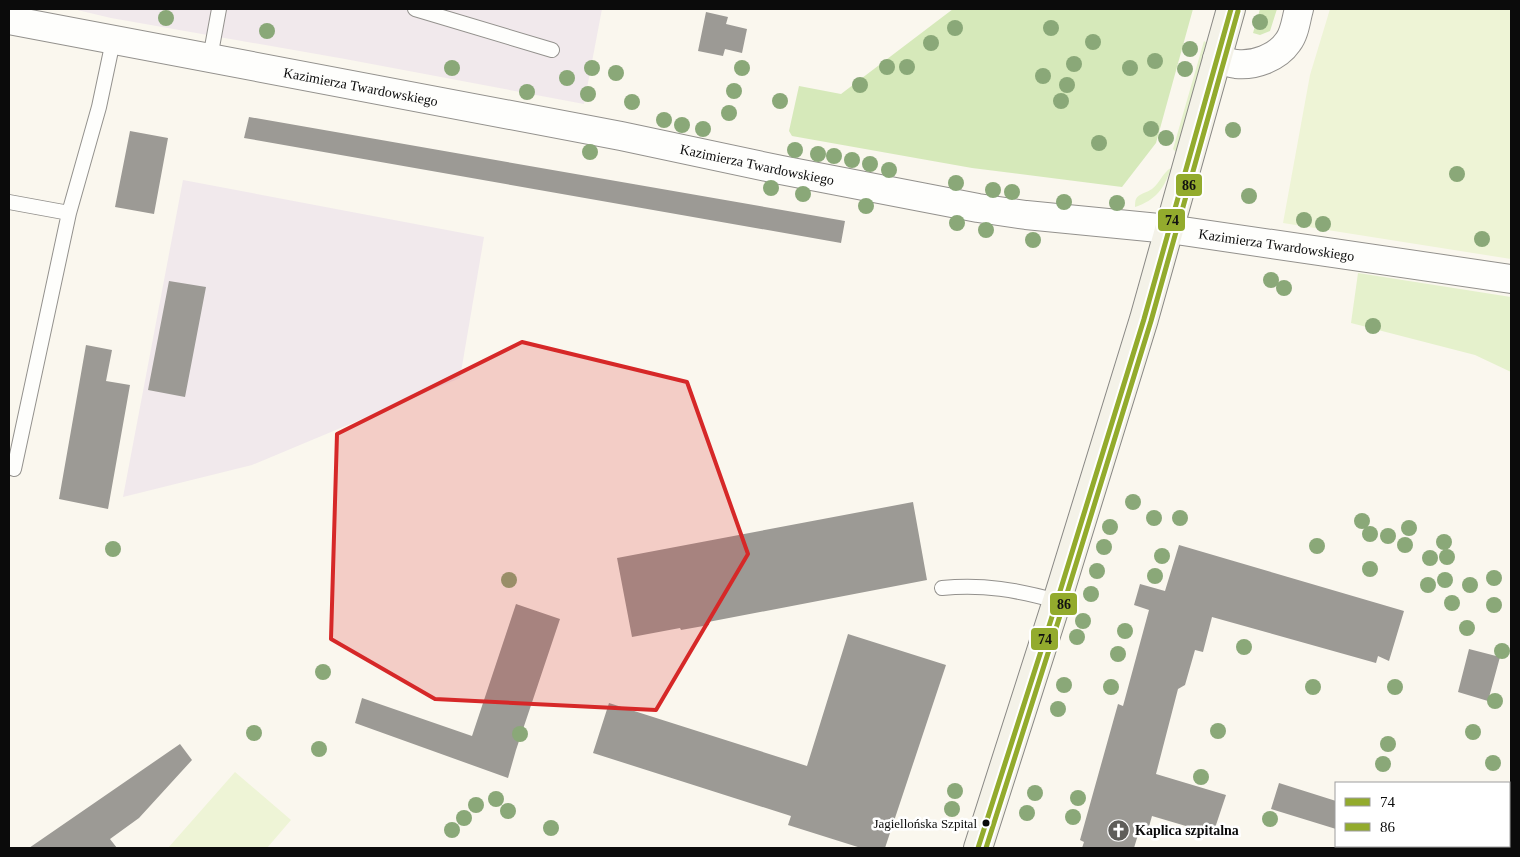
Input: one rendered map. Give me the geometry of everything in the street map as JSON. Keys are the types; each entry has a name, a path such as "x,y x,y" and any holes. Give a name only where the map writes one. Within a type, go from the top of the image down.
{"street":[{"path":"978,848 1057,601 1146,312 1231,9"},
{"path":"1217,59 1235,64 1244,64 1267,59 1279,52 1289,42 1299,9"},
{"name":"Kazimierza Twardowskiego","path":"9,20 621,136 781,170 978,208 1169,229 1511,279"}],"lane":[{"path":"210,58 219,9"},
{"path":"415,9 552,50"},
{"path":"14,469 69,213 99,107 113,40"},
{"path":"9,202 69,213"},
{"path":"942,588 966,586 1002,588 1057,601"}],"highlighted area":[{"path":"522,342 687,382 748,554 656,710 435,699 331,639 337,434"}],"shaded area":[{"path":"73,9 602,9 584,104 345,59 111,18"},
{"path":"183,180 484,237 460,378 252,465 123,497"}],"green space":[{"path":"953,9 1193,9 1156,143 1122,187 972,168 792,136 789,131 799,86 841,94"},
{"path":"1260,9 1277,9 1270,31 1260,35 1253,33"},
{"path":"1330,9 1511,9 1511,259 1283,223 1310,75"},
{"path":"1204,41 1207,43 1176,152 1173,149"},
{"path":"1171,168 1158,193 1148,201 1135,207 1137,197 1152,189"},
{"path":"1358,273 1511,297 1511,372 1475,355 1351,323"},
{"path":"235,772 291,820 267,848 168,848"}],"building":[{"path":"706,12 728,17 726,24 747,29 742,53 725,49 723,56 698,51"},
{"path":"249,117 845,221 841,243 244,138"},
{"path":"130,131 168,138 154,214 115,207"},
{"path":"169,281 206,287 185,397 148,390"},
{"path":"86,345 112,350 106,381 130,385 108,509 59,499"},
{"path":"913,502 927,580 708,622 709,625 681,630 680,628 632,637 617,558"},
{"path":"1179,545 1404,611 1389,661 1378,656 1376,663 1212,617 1203,652 1195,650 1185,685 1178,689 1156,774 1226,795 1213,834 1152,816 1148,830 1140,828 1134,848 1082,848 1084,842 1080,840 1118,704 1123,706 1149,610 1134,605 1140,584 1165,591"},
{"path":"516,604 560,619 508,778 355,723 362,698 472,736"},
{"path":"848,634 946,665 885,848 861,848 788,825 791,816 593,753 609,703 807,766"},
{"path":"1469,649 1500,657 1488,701 1458,692"},
{"path":"180,744 192,760 139,818 110,839 117,848 29,848"},
{"path":"1279,783 1335,801 1335,829 1271,809"}],"transit line":[{"name":"74","path":"978,848 1144,319 1231,9"},
{"name":"86","path":"986,848 1151,321 1238,11"}],"place":[{"name":"Jagiellońska Szpital","path":"986,823"},
{"name":"Kaplica szpitalna","path":"1119,830"}]}
